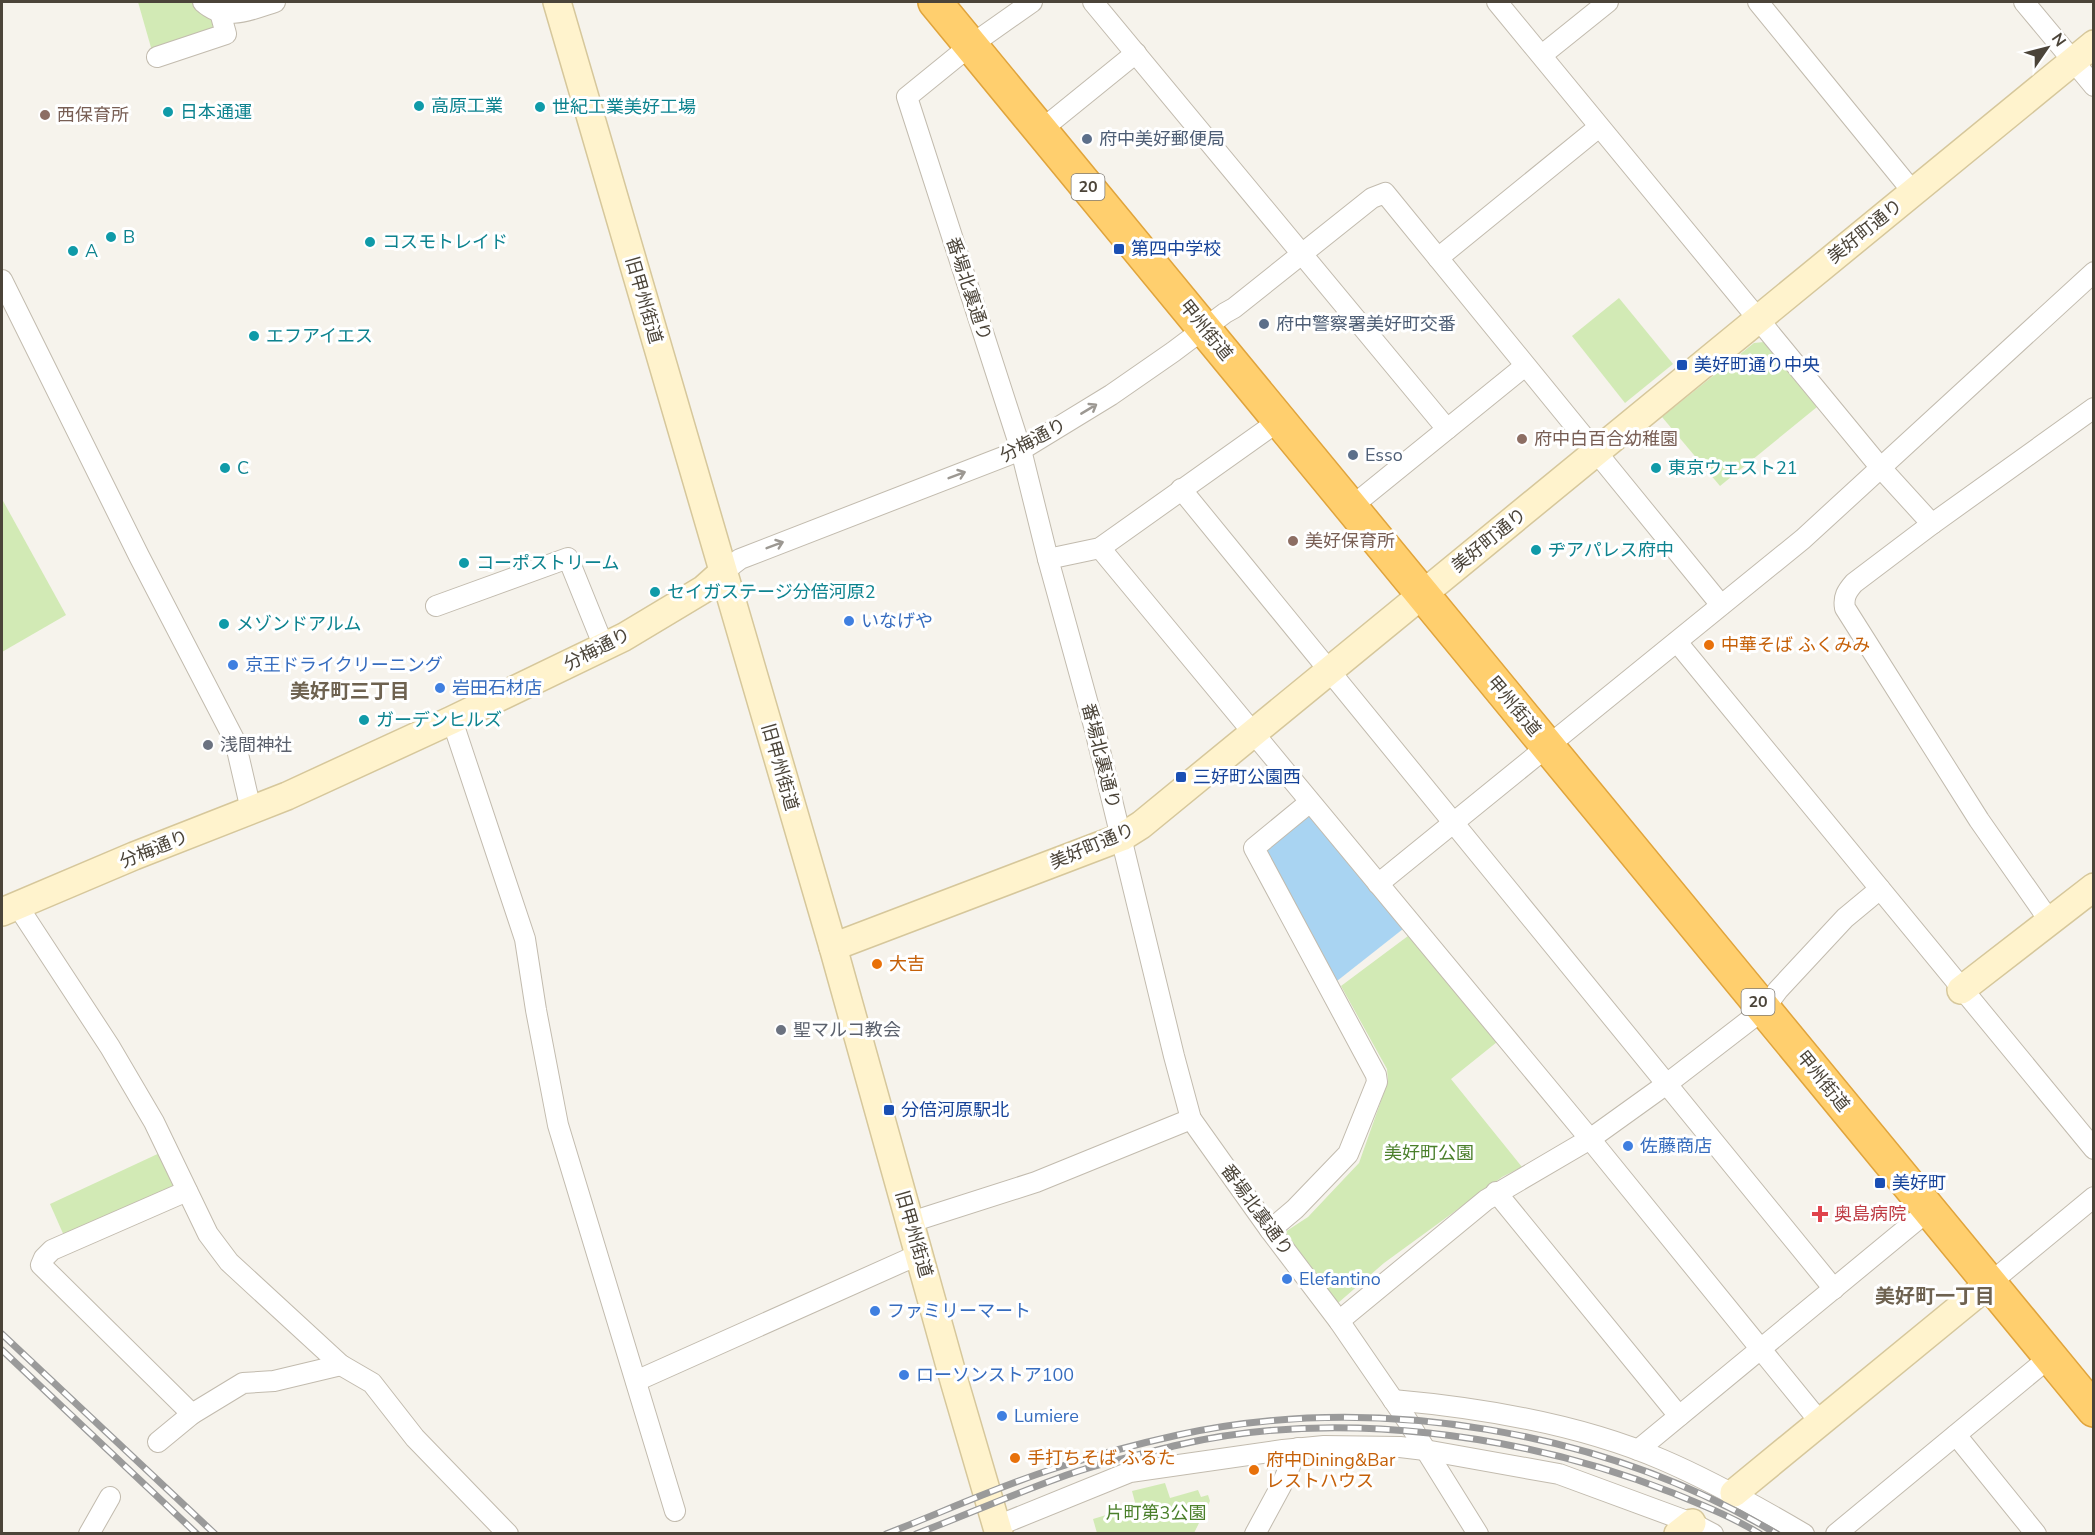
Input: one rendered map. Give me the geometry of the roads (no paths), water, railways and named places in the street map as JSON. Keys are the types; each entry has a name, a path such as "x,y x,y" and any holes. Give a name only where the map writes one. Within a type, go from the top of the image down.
{"highway":[{"name":"甲州街道","path":"936,2 2094,1410"}],"street":[{"path":"203,2 220,12 242,13 275,2"},
{"name":"旧甲州街道","path":"557,2 833,947 998,1530"},
{"path":"971,45 1032,2"},
{"path":"1093,2 1447,429"},
{"path":"1497,2 1757,320 1880,467 1932,524"},
{"path":"1542,56 1608,2"},
{"path":"1758,2 1914,192"},
{"path":"2024,2 2094,87"},
{"path":"157,57 226,34 220,12"},
{"name":"美好町通り","path":"833,947 1122,837 1142,825 2094,44"},
{"name":"番場北裏通り","path":"971,45 907,97 1021,450 1122,837 1191,1119 1270,1230 1339,1321 1393,1400 1478,1533"},
{"path":"1041,130 1136,53"},
{"path":"1599,127 1438,258 1721,605"},
{"name":"分梅通り","path":"9,908 286,796 452,720 624,637 704,589 740,559 1021,450 1111,395 1173,352 1234,308 1372,198 1384,193 1438,258"},
{"path":"1378,884 1803,539 2094,272"},
{"path":"2,280 139,556 235,741 251,810"},
{"path":"1351,507 1525,366"},
{"path":"2049,920 1979,820 1845,608 1844,600 1847,591 1854,583 2094,408"},
{"path":"1048,559 1100,548 1280,420"},
{"path":"1181,489 1834,1289"},
{"path":"1100,548 1590,1139 1820,1422"},
{"path":"436,606 568,558 604,647"},
{"path":"1677,642 2094,1149"},
{"path":"452,720 525,939 558,1125 675,1511"},
{"path":"1270,1230 1295,1209 1348,1154 1377,1082 1377,1075 1353,1029 1254,848 1310,802"},
{"path":"1961,990 2094,887"},
{"path":"1339,1321 1496,1192 1590,1139 1668,1083 1764,1009 1778,990 1845,918 1880,889"},
{"path":"9,908 110,1047 154,1122 208,1234 229,1262 341,1365 372,1383 415,1438 508,1533"},
{"path":"911,1222 1036,1182 1191,1119"},
{"path":"188,1191 52,1250 41,1265 192,1414"},
{"path":"1496,1192 1679,1416"},
{"path":"1734,1493 2094,1197"},
{"path":"1638,1450 1929,1210"},
{"path":"636,1381 920,1254"},
{"path":"1836,1533 2050,1357"},
{"path":"158,1442 192,1414 243,1383 274,1381 341,1365"},
{"path":"1393,1400 1463,1407 1547,1423 1638,1450 1734,1493 1804,1533"},
{"path":"1956,1435 2036,1533"},
{"path":"998,1530 1130,1472 1298,1448 1335,1446 1400,1447 1425,1450 1559,1474 1694,1530"},
{"path":"1255,1533 1281,1486 1298,1448"},
{"path":"90,1533 110,1497"}],"water":[{"path":"1308,815 1403,929 1337,981 1266,849"}],"railway":[{"path":"2,1334 215,1534"},
{"path":"2,1350 197,1534"},
{"path":"886,1534 1035,1475 1132,1446 1178,1435 1253,1423 1331,1418 1409,1420 1487,1429 1563,1446 1638,1469 1709,1498 1777,1534"},
{"path":"916,1534 1071,1474 1178,1445 1239,1434 1301,1429 1365,1428 1429,1433 1493,1442 1555,1455 1615,1472 1673,1493 1760,1534"}],"place":[{"name":"高原工業","path":"419,106"},
{"name":"世紀工業美好工場","path":"540,107"},
{"name":"日本通運","path":"168,112"},
{"name":"西保育所","path":"45,115"},
{"name":"府中美好郵便局","path":"1087,139"},
{"name":"B","path":"111,237"},
{"name":"コスモトレイド","path":"370,242"},
{"name":"第四中学校","path":"1119,249"},
{"name":"A","path":"73,251"},
{"name":"府中警察署美好町交番","path":"1264,324"},
{"name":"エフアイエス","path":"254,336"},
{"name":"美好町通り中央","path":"1682,365"},
{"name":"府中白百合幼稚園","path":"1522,439"},
{"name":"Esso","path":"1353,455"},
{"name":"C","path":"225,468"},
{"name":"東京ウェスト21","path":"1656,468"},
{"name":"美好保育所","path":"1293,541"},
{"name":"ヂアパレス府中","path":"1536,550"},
{"name":"コーポストリーム","path":"464,563"},
{"name":"セイガステージ分倍河原2","path":"655,592"},
{"name":"いなげや","path":"849,621"},
{"name":"メゾンドアルム","path":"224,624"},
{"name":"中華そば ふくみみ","path":"1709,645"},
{"name":"京王ドライクリーニング","path":"233,665"},
{"name":"岩田石材店","path":"440,688"},
{"name":"ガーデンヒルズ","path":"364,720"},
{"name":"浅間神社","path":"208,745"},
{"name":"三好町公園西","path":"1181,777"},
{"name":"大吉","path":"877,964"},
{"name":"聖マルコ教会","path":"781,1030"},
{"name":"分倍河原駅北","path":"889,1110"},
{"name":"佐藤商店","path":"1628,1146"},
{"name":"美好町","path":"1880,1183"},
{"name":"奥島病院","path":"1820,1214"},
{"name":"Elefantino","path":"1287,1279"},
{"name":"ファミリーマート","path":"875,1311"},
{"name":"ローソンストア100","path":"904,1375"},
{"name":"Lumiere","path":"1002,1416"},
{"name":"手打ちそば ふるた","path":"1015,1458"},
{"name":"府中Dining&Bar レストハウス","path":"1254,1470"}],"district":[{"name":"美好町三丁目","path":"350,691"},
{"name":"美好町一丁目","path":"1935,1296"}],"park label":[{"name":"美好町公園","path":"1429,1153"},
{"name":"片町第3公園","path":"1156,1513"}]}
